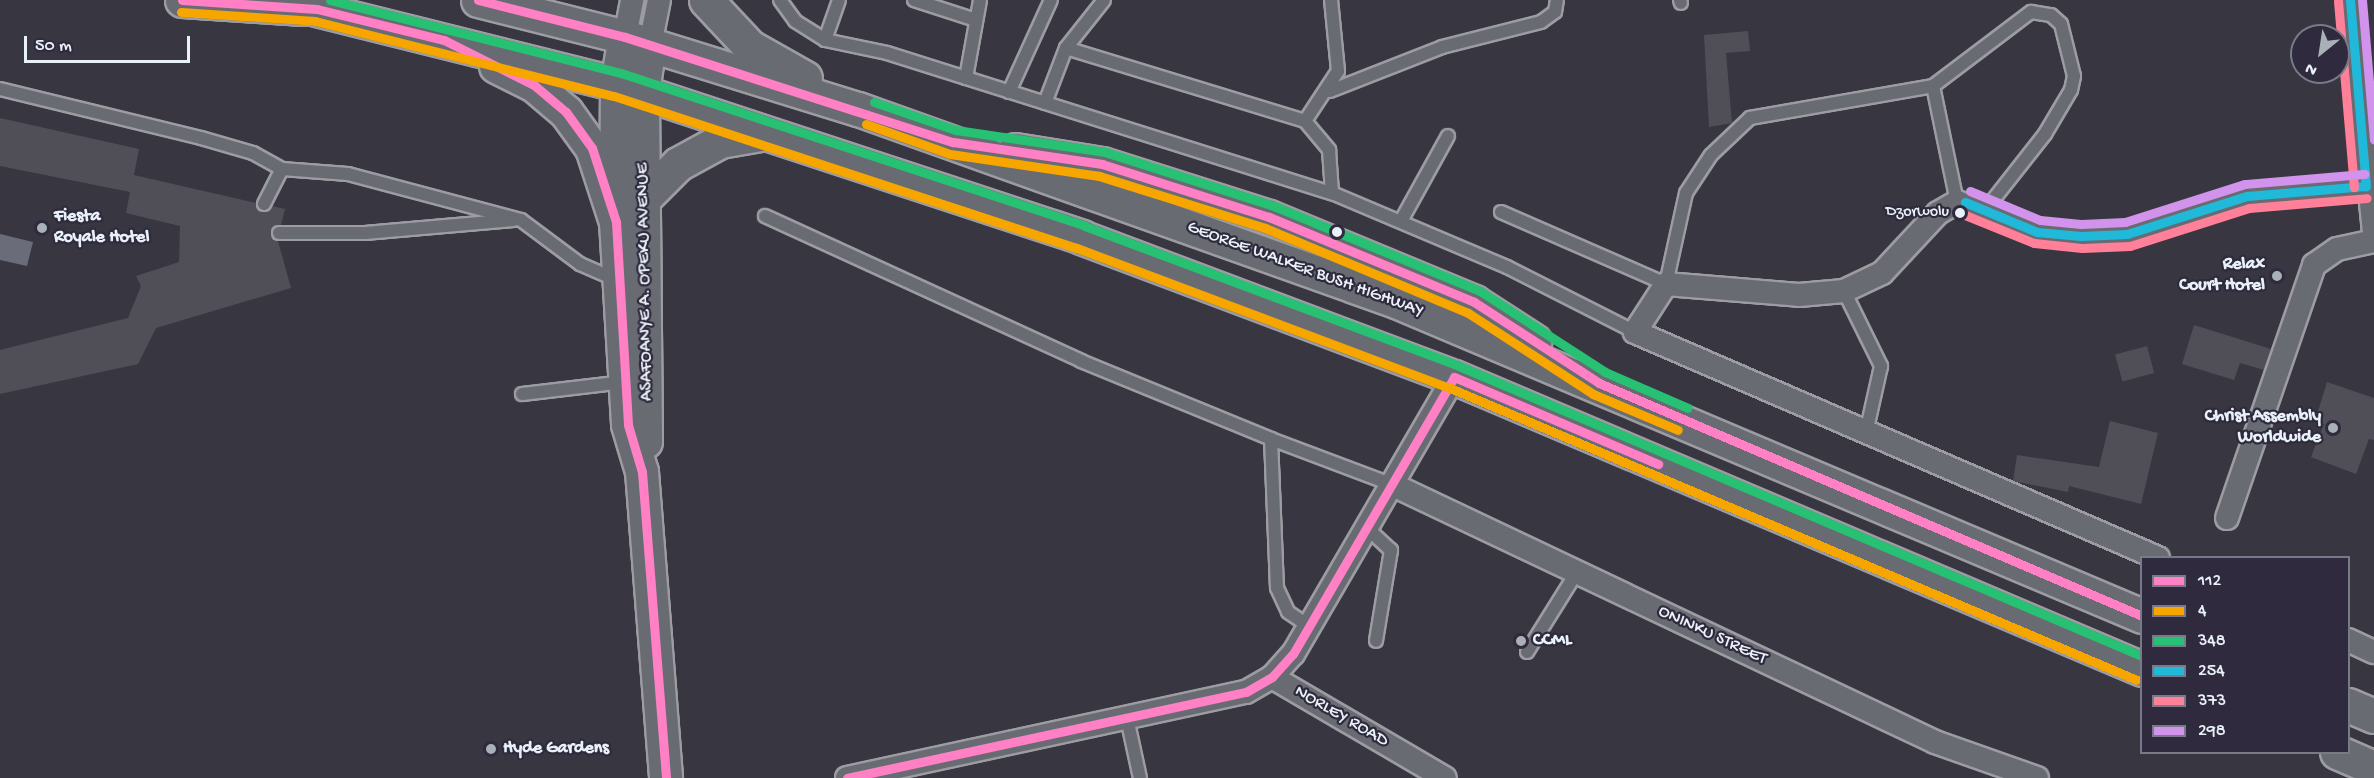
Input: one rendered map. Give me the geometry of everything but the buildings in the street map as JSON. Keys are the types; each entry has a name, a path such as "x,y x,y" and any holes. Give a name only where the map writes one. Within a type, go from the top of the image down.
{"highway":[{"path":"182,0 317,9"},
{"path":"280,0 630,88 760,134 1081,237 1454,377 2140,668"},
{"path":"706,0 750,47 858,109"},
{"path":"494,1 637,41 858,109 953,142 1102,164 1269,217 1474,302 1599,383 2140,615"},
{"path":"444,40 534,85 566,112 592,148 616,222"},
{"path":"644,198 678,164 720,141 760,134"},
{"path":"2350,705 2374,716"},
{"path":"2339,754 2374,768"}],"main road":[{"path":"630,88 637,41"},
{"name":"ASAFOANYE A. OPEKU AVENUE","path":"630,88 644,198 648,414 642,472 666,778"},
{"name":"ASAFOANYE A. OPEKU AVENUE","path":"630,88 616,222 628,425 642,472"}],"street":[{"path":"632,0 637,41"},
{"path":"637,41 659,0"},
{"path":"2350,0 2369,149 2366,186 2374,233"},
{"path":"2153,556 1635,332 1666,284 1799,295 1844,291 1882,273 1938,213 1957,202 1986,209 2037,232 2127,234 2247,196 2366,186"},
{"path":"2227,519 2314,266 2337,249 2374,241"},
{"path":"847,778 1246,692 1272,677 1309,626 1454,377"},
{"name":"ONINKU STREET","path":"1391,484 1935,742 2037,778"},
{"path":"2350,640 2374,652"},
{"name":"NORLEY ROAD","path":"1272,677 1445,778"}],"lane":[{"path":"780,0 795,21 825,40 966,78 1332,194 1401,220 1635,332"},
{"path":"825,40 839,0"},
{"path":"914,0 976,20"},
{"path":"966,78 980,0"},
{"path":"1009,92 1051,0"},
{"path":"1045,104 1066,48 1104,0"},
{"path":"1305,121 1330,91 1339,54 1331,0"},
{"path":"1330,91 1442,47 1541,22 1555,12 1557,0"},
{"path":"1501,212 1666,284 1686,193 1711,155 1750,118 1934,86 2031,12 2051,15 2061,24 2074,75 2071,90 2045,134 1986,209"},
{"path":"1066,48 1305,121 1329,150 1332,194"},
{"path":"1934,86 1957,202"},
{"path":"0,89 201,138 253,153 282,169 348,174 520,220 580,264 621,282"},
{"path":"1401,220 1448,136"},
{"path":"264,204 282,169"},
{"path":"765,216 1081,361 1271,439 1391,484"},
{"path":"279,233 365,233 520,220"},
{"path":"1844,291 1881,366 1866,433"},
{"path":"522,393 625,382"},
{"path":"1271,439 1277,588 1288,612 1309,626"},
{"path":"1366,528 1391,550 1376,641"},
{"path":"1527,652 1577,572"},
{"path":"1127,717 1140,778"}],"shaded area":[{"path":"0,234 33,242 27,266 0,260"}],"transit line":[{"name":"112","path":"182,0 317,9 444,40 534,85 566,112 592,148 616,222 628,425 642,472 666,778"},
{"name":"348","path":"330,0 621,73 1085,226 1459,366 2140,655"},
{"name":"112","path":"478,0 625,37 953,142 1102,164 1269,217 1474,302 1599,383 2140,615"},
{"name":"254","path":"2350,0 2366,186"},
{"name":"298","path":"2362,0 2374,139"},
{"name":"373","path":"2338,1 2354,187"},
{"name":"4","path":"181,12 315,21 614,96 1077,248 1450,388 2137,680"},
{"name":"348","path":"874,102 956,130 1105,152 1274,206 1480,291 1605,372 1688,408"},
{"name":"4","path":"866,124 950,154 1099,176 1265,228 1468,313 1593,394 1678,430"},
{"name":"298","path":"1970,191 2040,220 2081,224 2125,222 2245,184 2365,174"},
{"name":"254","path":"1965,202 2037,232 2081,236 2127,234 2247,196 2366,186"},
{"name":"373","path":"1960,213 2034,243 2082,248 2130,246 2249,208 2367,198"},
{"name":"112","path":"847,778 1246,692 1272,677 1293,654 1454,377 1658,464"}],"place":[{"name":"Dzorwolu","path":"1960,213"},
{"name":"Fiesta Royale Hotel","path":"42,228"},
{"name":"Relax Court Hotel","path":"2277,276"},
{"name":"Christ Assembly Worldwide","path":"2333,428"},
{"name":"CCML","path":"1521,641"},
{"name":"Hyde Gardens","path":"491,749"}]}
